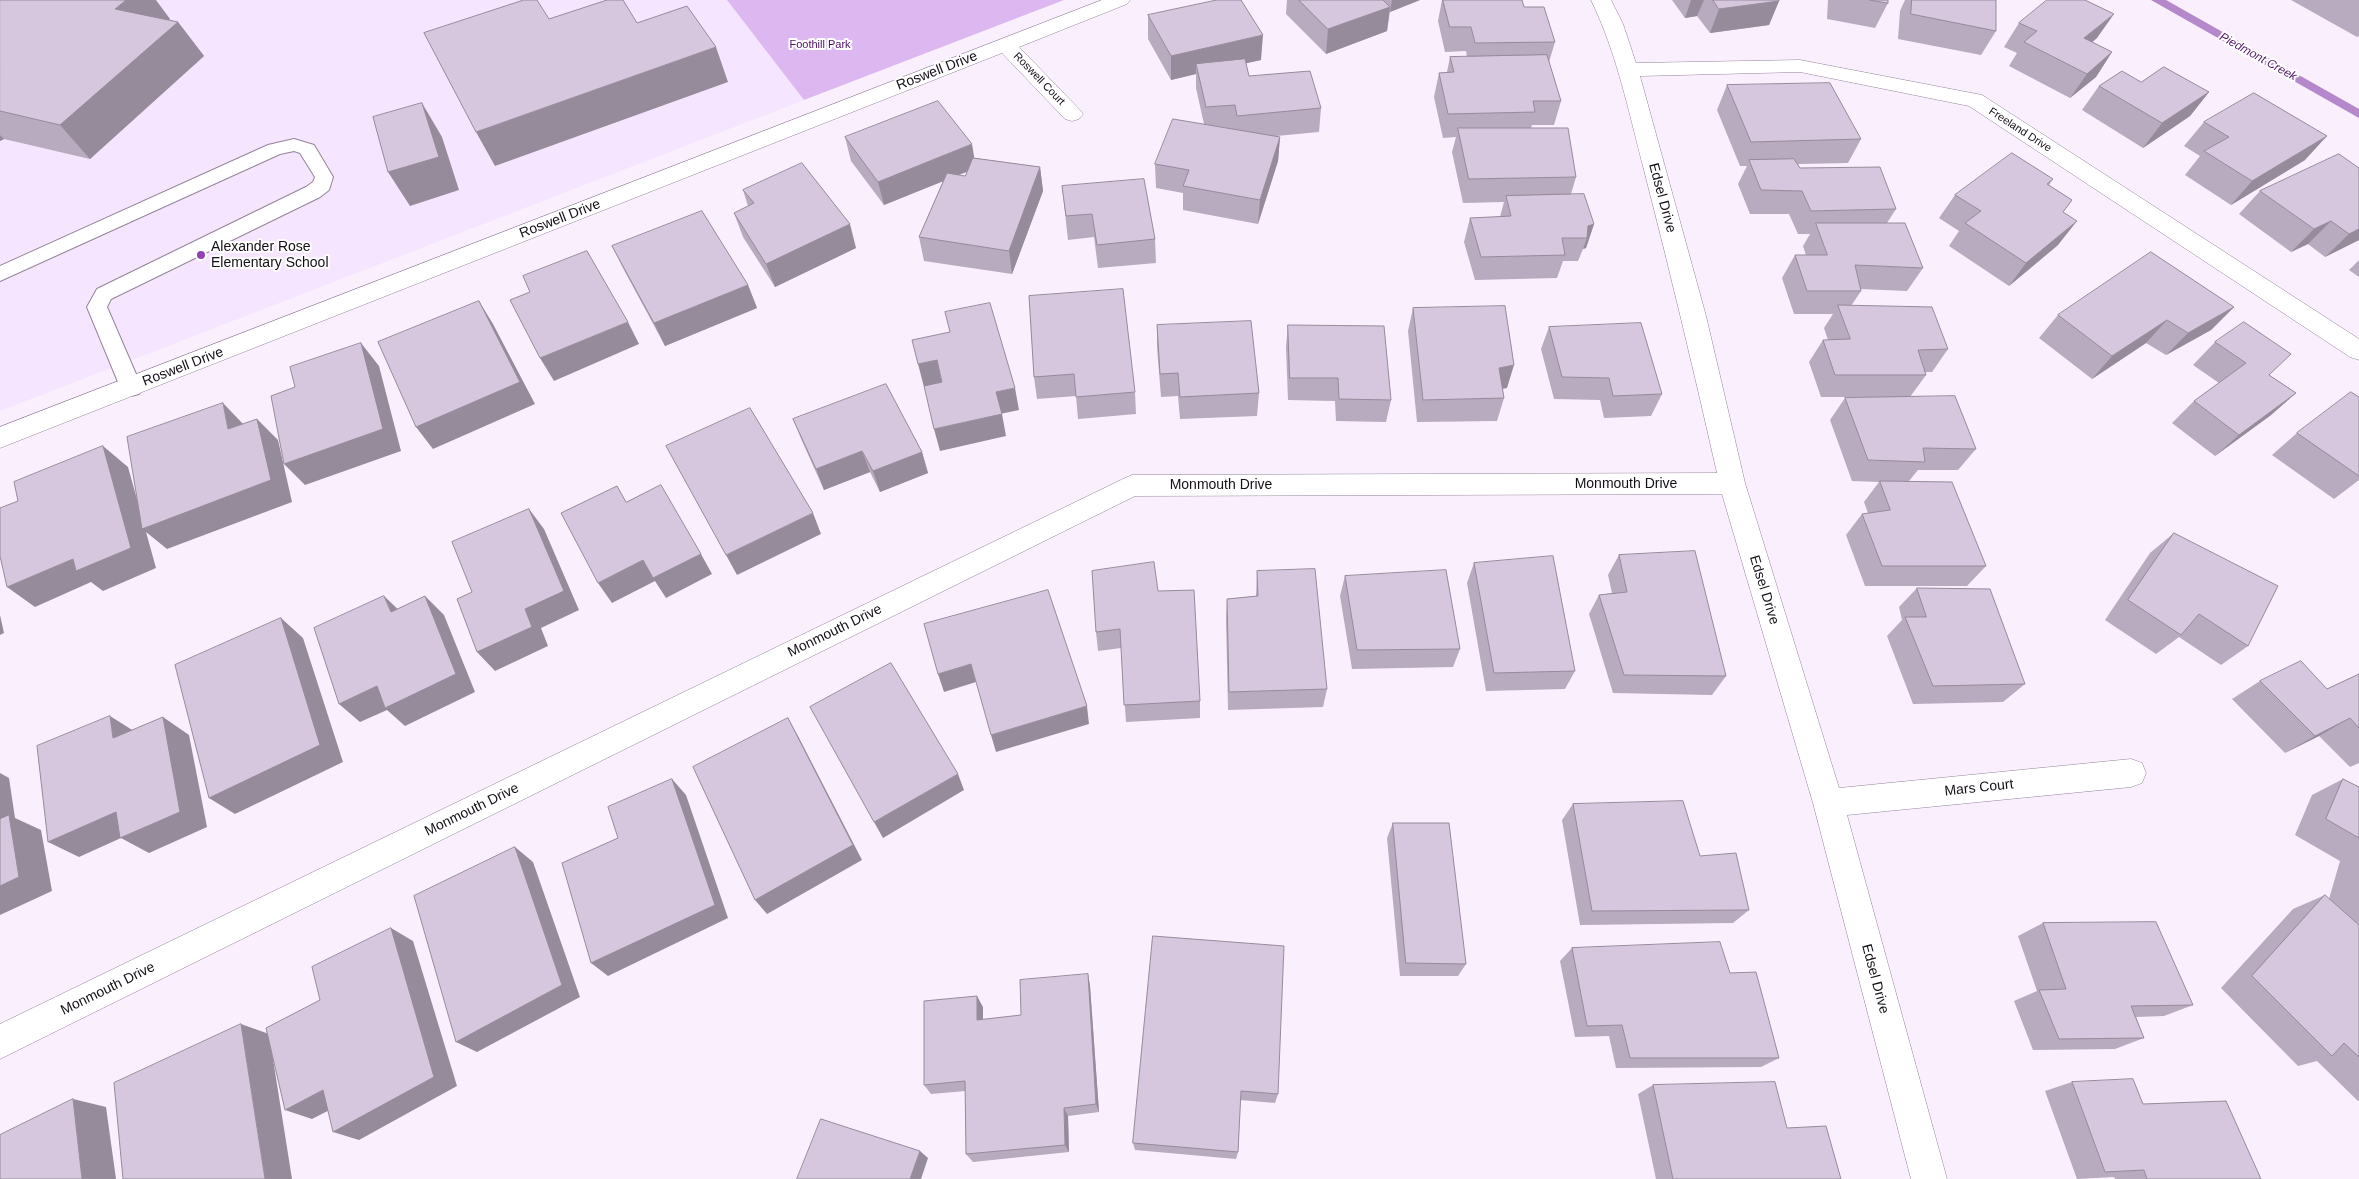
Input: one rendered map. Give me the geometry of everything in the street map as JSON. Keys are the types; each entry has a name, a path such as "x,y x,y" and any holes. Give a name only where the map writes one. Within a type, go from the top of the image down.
{"street":[{"name":"Roswell Drive","path":"0,438 1120,0"},
{"name":"Edsel Drive","path":"1601,0 1613,24 1628,70 1694,316 1732,483 1828,803 1929,1179"},
{"name":"Roswell Court","path":"1006,45 1072,114"},
{"name":"Freeland Drive","path":"1628,70 1800,66 1975,100 2359,351"},
{"name":"Monmouth Drive","path":"0,1042 1132,486 1732,483"},
{"name":"Mars Court","path":"1828,803 2131,773"}],"lane":[{"path":"0,274 275,149 294,145 307,149 324,177 322,185 304,196 104,294 97,308 131,388"}],"shaded area":[{"name":"Alexander Rose Elementary School","path":"0,0 727,0 804,100 0,411"}],"green space":[{"name":"Foothill Park","path":"727,0 1064,0 804,100"}],"building":[{"path":"0,0 126,0 115,9 178,22 60,125 0,111"},
{"path":"524,0 537,0 549,19 607,0 623,0 637,23 687,6 716,47 476,132 424,33"},
{"path":"1217,0 1241,0 1263,35 1171,56 1148,15"},
{"path":"1299,0 1383,0 1390,7 1328,29"},
{"path":"1443,0 1522,0 1524,7 1544,7 1555,42 1475,43 1471,27 1450,27"},
{"path":"1713,0 1779,0 1779,1 1719,9"},
{"path":"1870,0 1888,0 1888,3"},
{"path":"1912,0 1996,0 1996,31 1911,14"},
{"path":"2047,0 2085,0 2114,14 2084,38 2112,52 2087,74 2024,42 2037,31 2019,23"},
{"path":"1547,55 1561,101 1533,101 1535,112 1448,114 1439,73 1454,72 1450,57"},
{"path":"1245,59 1249,76 1310,71 1321,108 1237,116 1235,105 1206,107 1196,64"},
{"path":"2164,67 2209,92 2162,123 2099,86 2122,71 2141,82"},
{"path":"1830,83 1861,139 1751,142 1727,85"},
{"path":"2254,93 2327,136 2252,181 2204,151 2229,137 2204,122"},
{"path":"938,101 972,144 878,182 845,137"},
{"path":"422,103 439,157 388,172 373,117"},
{"path":"1173,119 1280,137 1260,200 1183,186 1189,170 1155,164"},
{"path":"1458,128 1568,128 1576,177 1469,179"},
{"path":"2012,153 2053,179 2047,184 2072,200 2063,212 2077,221 2026,263 1965,223 1981,211 1955,195"},
{"path":"2339,154 2359,168 2359,229 2349,234 2331,221 2314,229 2260,191"},
{"path":"973,158 1040,167 1009,251 919,237 947,173 965,176"},
{"path":"1794,159 1800,168 1880,167 1896,209 1811,211 1802,191 1761,190 1749,160"},
{"path":"802,163 850,224 766,264 734,213 754,203 743,190"},
{"path":"1144,179 1155,239 1097,245 1092,214 1066,216 1062,186"},
{"path":"1584,194 1594,224 1588,226 1587,238 1562,238 1565,255 1481,257 1470,218 1511,216 1506,196"},
{"path":"702,211 748,285 654,323 612,246"},
{"path":"1816,223 1905,223 1923,268 1855,265 1861,291 1807,291 1795,255 1827,255"},
{"path":"587,251 628,322 540,358 510,300 530,292 523,276"},
{"path":"2151,252 2234,307 2188,333 2167,320 2112,356 2058,315"},
{"path":"1123,289 1135,392 1076,397 1074,374 1034,377 1029,296"},
{"path":"479,301 520,382 416,427 378,342"},
{"path":"990,303 1015,388 996,392 1002,414 934,429 924,386 942,382 937,360 918,364 912,340 950,332 945,312"},
{"path":"1838,305 1932,307 1948,349 1918,350 1926,375 1835,375 1823,340 1850,339"},
{"path":"1505,306 1514,365 1499,368 1504,398 1423,400 1413,308"},
{"path":"1251,321 1259,393 1180,397 1178,373 1160,374 1157,325"},
{"path":"2244,322 2291,354 2269,375 2296,393 2239,435 2194,401 2246,363 2215,342"},
{"path":"1641,323 1662,394 1613,396 1609,378 1562,377 1549,327"},
{"path":"1288,325 1384,326 1391,400 1339,399 1338,378 1290,378"},
{"path":"361,343 383,429 284,464 271,396 295,387 290,367"},
{"path":"886,384 922,452 873,471 862,451 816,469 793,419"},
{"path":"2351,392 2359,397 2359,476 2297,433"},
{"path":"1955,396 1976,449 1923,448 1925,462 1868,460 1845,398"},
{"path":"223,403 228,429 257,419 271,480 142,529 127,437"},
{"path":"750,408 813,513 726,555 666,446"},
{"path":"103,446 131,548 76,571 73,559 7,587 0,556 0,508 18,501 14,482"},
{"path":"1880,481 1952,482 1986,566 1882,566 1862,514 1890,510"},
{"path":"661,485 701,554 653,578 643,560 598,583 561,513 617,486 626,502"},
{"path":"529,509 564,591 525,609 532,627 477,652 457,599 472,592 452,542"},
{"path":"2174,533 2278,586 2248,646 2199,614 2181,635 2128,600"},
{"path":"1695,551 1726,676 1624,675 1599,595 1627,592 1619,555"},
{"path":"1553,556 1575,671 1494,673 1474,563"},
{"path":"1154,562 1158,591 1194,590 1200,701 1124,705 1120,629 1096,632 1092,571"},
{"path":"1315,569 1327,689 1229,692 1227,599 1258,596 1257,571"},
{"path":"1446,570 1460,649 1357,650 1345,576"},
{"path":"1917,588 1990,589 2025,684 1933,686 1905,617 1926,617"},
{"path":"1048,590 1087,706 991,735 971,664 938,674 924,624"},
{"path":"384,596 391,612 425,596 456,674 385,708 377,686 339,704 314,628"},
{"path":"281,618 320,745 209,798 175,665"},
{"path":"2301,661 2327,689 2359,674 2359,728 2350,718 2315,736 2260,681"},
{"path":"891,663 958,774 874,822 810,707"},
{"path":"110,716 113,738 163,717 180,812 120,838 116,812 48,842 37,746"},
{"path":"788,718 853,845 755,900 693,767"},
{"path":"672,779 715,905 591,963 562,863 618,838 608,807"},
{"path":"2343,779 2359,787 2359,838 2326,819"},
{"path":"1683,801 1700,856 1736,853 1749,910 1592,911 1573,804"},
{"path":"9,815 19,877 0,886 0,819"},
{"path":"1393,823 1449,823 1466,964 1406,963"},
{"path":"515,847 562,985 456,1042 414,896"},
{"path":"2325,895 2359,925 2359,1057 2344,1043 2332,1056 2252,976"},
{"path":"2156,922 2193,1005 2131,1006 2144,1038 2059,1039 2039,990 2066,989 2043,923"},
{"path":"391,928 434,1077 333,1132 323,1090 285,1110 266,1028 320,1000 312,967"},
{"path":"1153,936 1284,946 1278,1094 1241,1091 1238,1152 1133,1143"},
{"path":"1720,942 1730,973 1756,972 1779,1058 1630,1058 1622,1025 1587,1026 1572,948"},
{"path":"1088,974 1096,1104 1064,1108 1065,1145 966,1154 965,1081 924,1085 924,1001 977,996 977,1020 1021,1015 1020,980"},
{"path":"241,1024 265,1179 123,1179 114,1083"},
{"path":"2133,1079 2143,1104 2226,1101 2261,1179 2147,1179 2144,1170 2105,1172 2072,1082"},
{"path":"1775,1082 1787,1128 1826,1126 1841,1179 1673,1179 1653,1085"},
{"path":"73,1099 82,1179 0,1179 0,1135"},
{"path":"821,1119 920,1151 910,1179 797,1179"}],"waterway":[{"name":"Piedmont Creek","path":"2157,0 2359,114"}],"place":[{"name":"Alexander Rose Elementary School","path":"201,255"}]}
